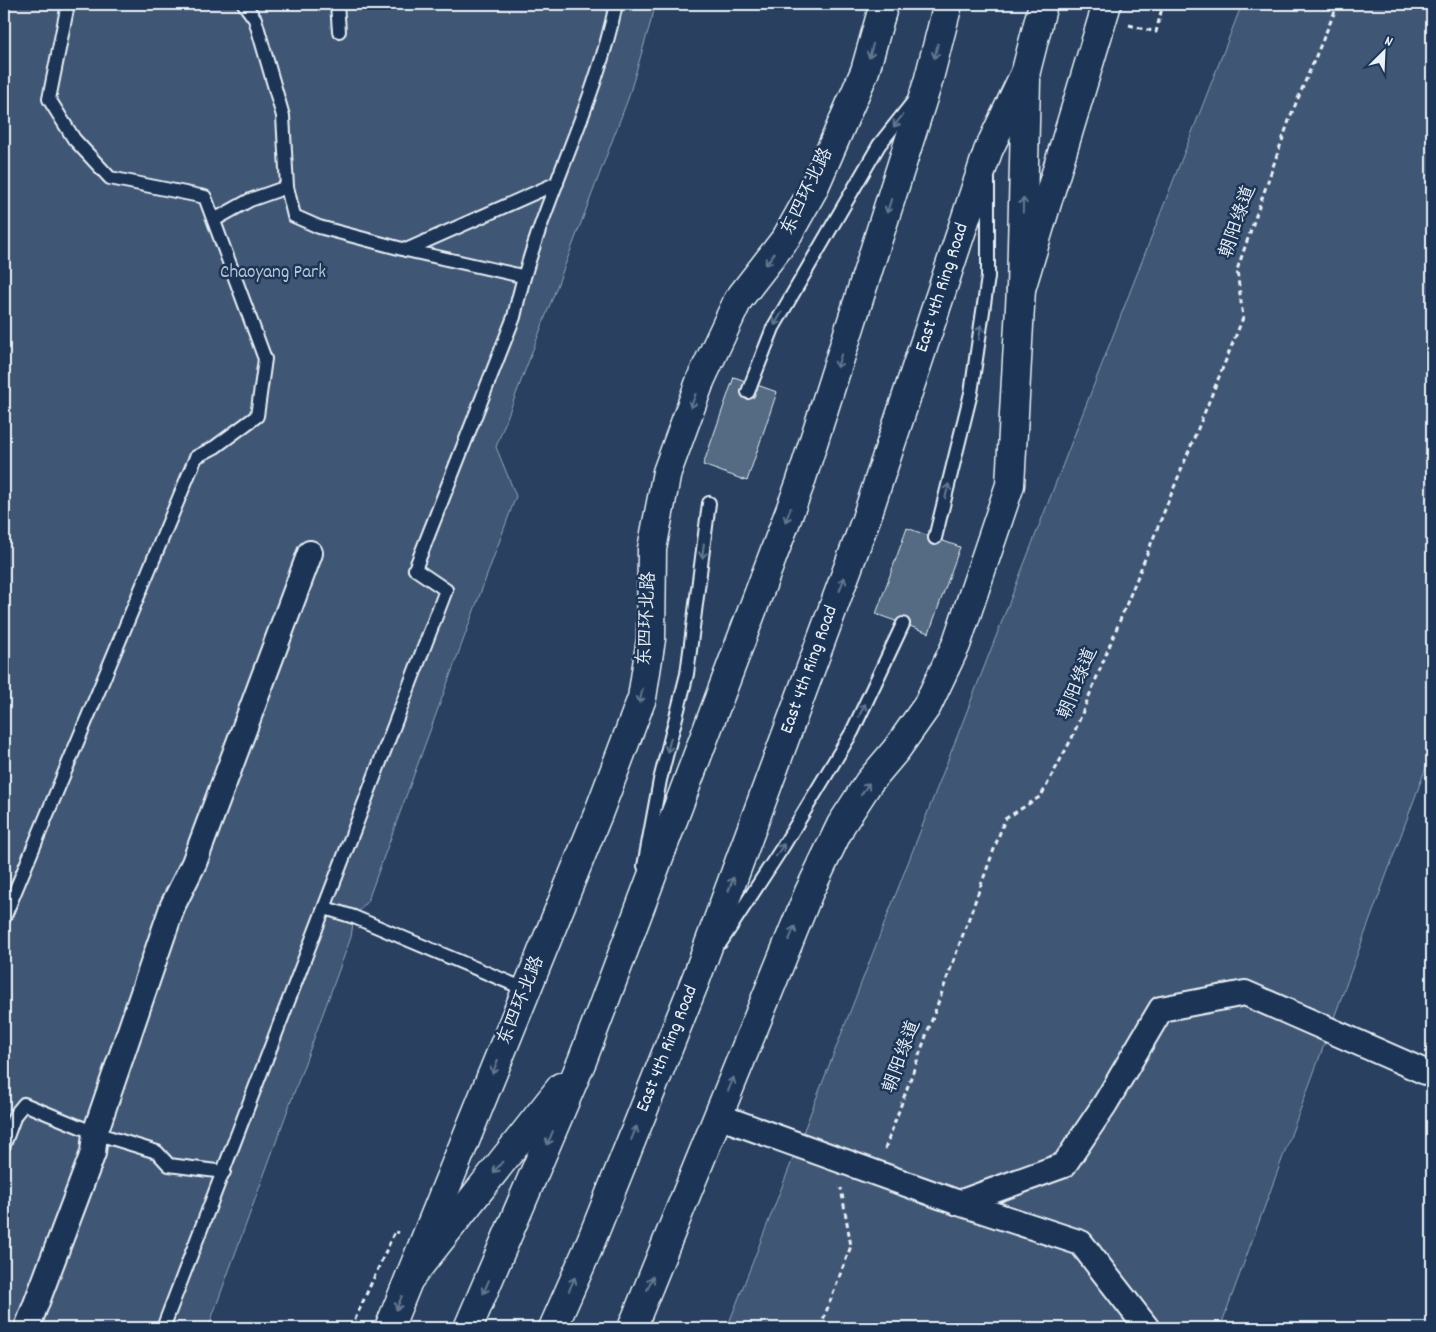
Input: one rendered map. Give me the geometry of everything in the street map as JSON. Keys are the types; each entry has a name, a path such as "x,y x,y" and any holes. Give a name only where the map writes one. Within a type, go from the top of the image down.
{"main road":[{"name":"东四环北路","path":"389,1328 598,814 642,698 651,639 652,549 667,472 701,378 738,300 786,238 813,190 865,70 884,4"},
{"path":"468,1328 582,1061 800,484 928,82 948,4"},
{"name":"East 4th Ring Road","path":"553,1328 587,1251 696,979 866,519 988,151 1026,71 1043,4"},
{"path":"1022,289 1107,4"},
{"path":"632,1328 809,892 841,825 926,706 956,645 1010,485 1022,289 1026,71"},
{"path":"410,1278 582,1061"}],"street":[{"path":"27,1328 93,1153 96,1132 173,905 194,863 310,552"},
{"path":"958,1203 1064,1165 1105,1104 1161,1010 1245,993 1432,1075"},
{"path":"718,1116 877,1172 958,1203 1081,1243 1147,1328"}],"lane":[{"path":"4,918 196,457 215,447 257,416 265,359 205,197 110,178 74,139 49,99 68,4"},
{"path":"244,4 255,19 283,116 287,187 294,216 319,227 406,250 522,276"},
{"path":"337,4 339,31"},
{"path":"164,1328 446,590 415,569 514,317 522,276 608,45 616,4"},
{"path":"748,392 773,328 869,162 879,145 928,82"},
{"path":"935,538 971,393 988,277 988,151"},
{"path":"406,250 557,182"},
{"path":"214,220 250,200 287,187"},
{"path":"634,922 660,780 687,674 709,502"},
{"path":"696,979 784,845 852,732 904,624"},
{"path":"325,908 354,917 527,990"},
{"path":"4,1145 15,1115 24,1104 96,1132 157,1152 169,1165 224,1172"}],"path":[{"path":"1156,32 1163,4"},
{"name":"朝阳绿道","path":"877,1172 1005,819 1042,796 1072,738 1243,318 1237,270 1291,115 1338,4"},
{"path":"820,1328 850,1246 840,1185"},
{"path":"352,1328 395,1231"}],"green space":[{"name":"Chaoyang Park","path":"4,4 656,4 628,99 496,447 516,496 368,900 354,917 351,937 208,1328 4,1328"},
{"path":"1242,4 1432,4 1432,751 1220,1328 727,1328"}],"building":[{"path":"734,377 777,392 747,481 703,465"},
{"path":"907,528 960,547 929,633 876,614"}]}
